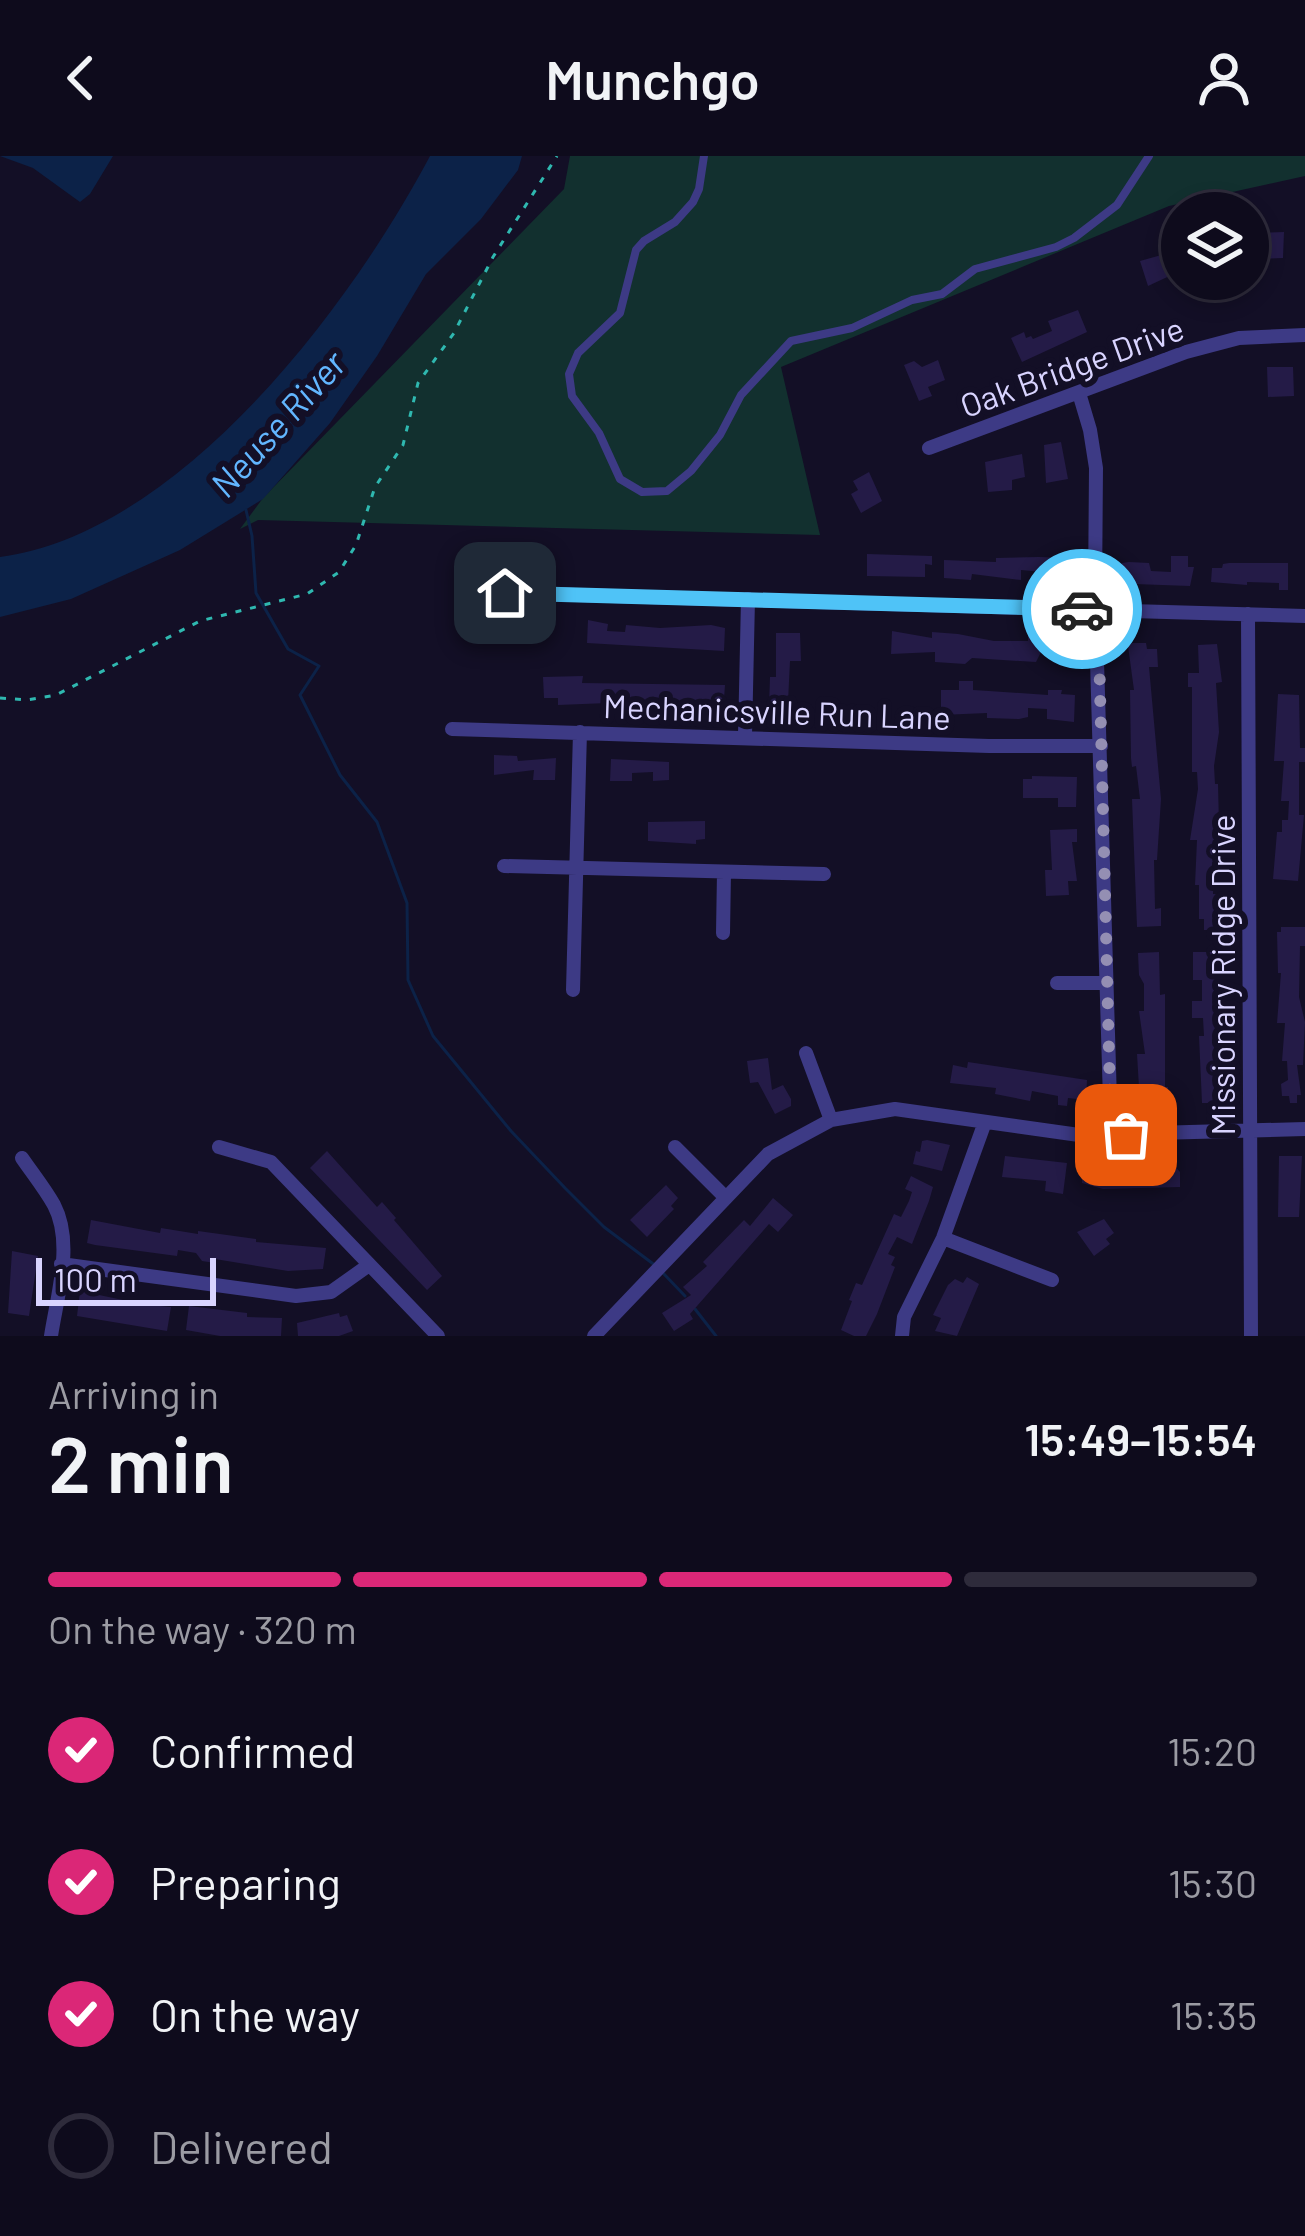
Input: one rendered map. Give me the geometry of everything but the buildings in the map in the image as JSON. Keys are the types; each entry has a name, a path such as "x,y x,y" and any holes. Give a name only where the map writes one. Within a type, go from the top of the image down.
{"street":[{"name":"Oak Bridge Drive","path":"929,448 1216,343 1261,335 1305,335"},
{"path":"1078,393 1094,450 1111,1135"},
{"path":"505,593 1305,616"},
{"path":"745,736 748,599"},
{"name":"Missionary Ridge Drive","path":"1248,614 1251,1336"},
{"name":"Mechanicsville Run Lane","path":"452,729 1100,746"},
{"path":"573,990 580,732"},
{"path":"504,866 824,874"},
{"path":"723,933 724,872"},
{"path":"1057,983 1107,983"},
{"path":"806,1053 831,1120"},
{"path":"594,1336 768,1154 831,1120 895,1109 1059,1134 1305,1129"},
{"path":"902,1336 904,1317 943,1238 985,1122"},
{"path":"675,1147 724,1196"},
{"path":"219,1148 271,1162 438,1336"},
{"path":"22,1158 55,1208 63,1238 51,1336"},
{"path":"943,1238 1052,1280"},
{"path":"61,1264 296,1296 331,1292 369,1265"}],"lane":[{"path":"704,156 693,202 636,250 620,314 578,353 569,374 572,396 599,433 620,479 642,492 667,491 691,471 719,435 741,395 791,341 852,328 912,300 942,294 975,269 1074,238 1117,205 1149,156"}],"path":[{"path":"0,698 43,699 67,691 200,621 319,588 350,559 369,501 404,445 418,383 454,333 511,227 557,156"}],"green space":[{"path":"570,156 1305,156 1305,176 1232,192 1161,192 1161,209 781,367 820,535 258,520 240,529 263,498 564,189"}],"water":[{"path":"0,156 113,156 80,202 33,168"},
{"name":"Neuse River","path":"430,156 522,156 518,170 481,219 426,274 330,423 263,499 180,550 71,599 0,617 0,557 67,539 132,505 194,459 306,343 396,216"}],"waterway":[{"name":"Neuse River","path":"246,510 256,593 288,649 319,666 300,695 340,775 377,822 407,903 408,980 433,1036 565,1188 604,1227 656,1266"},
{"path":"663,1273 685,1296"},
{"path":"695,1309 716,1336"}],"way so far":[{"path":"1082,609 1098,609 1111,1135 1126,1135"}],"route":[{"path":"505,593 1082,609"}]}
